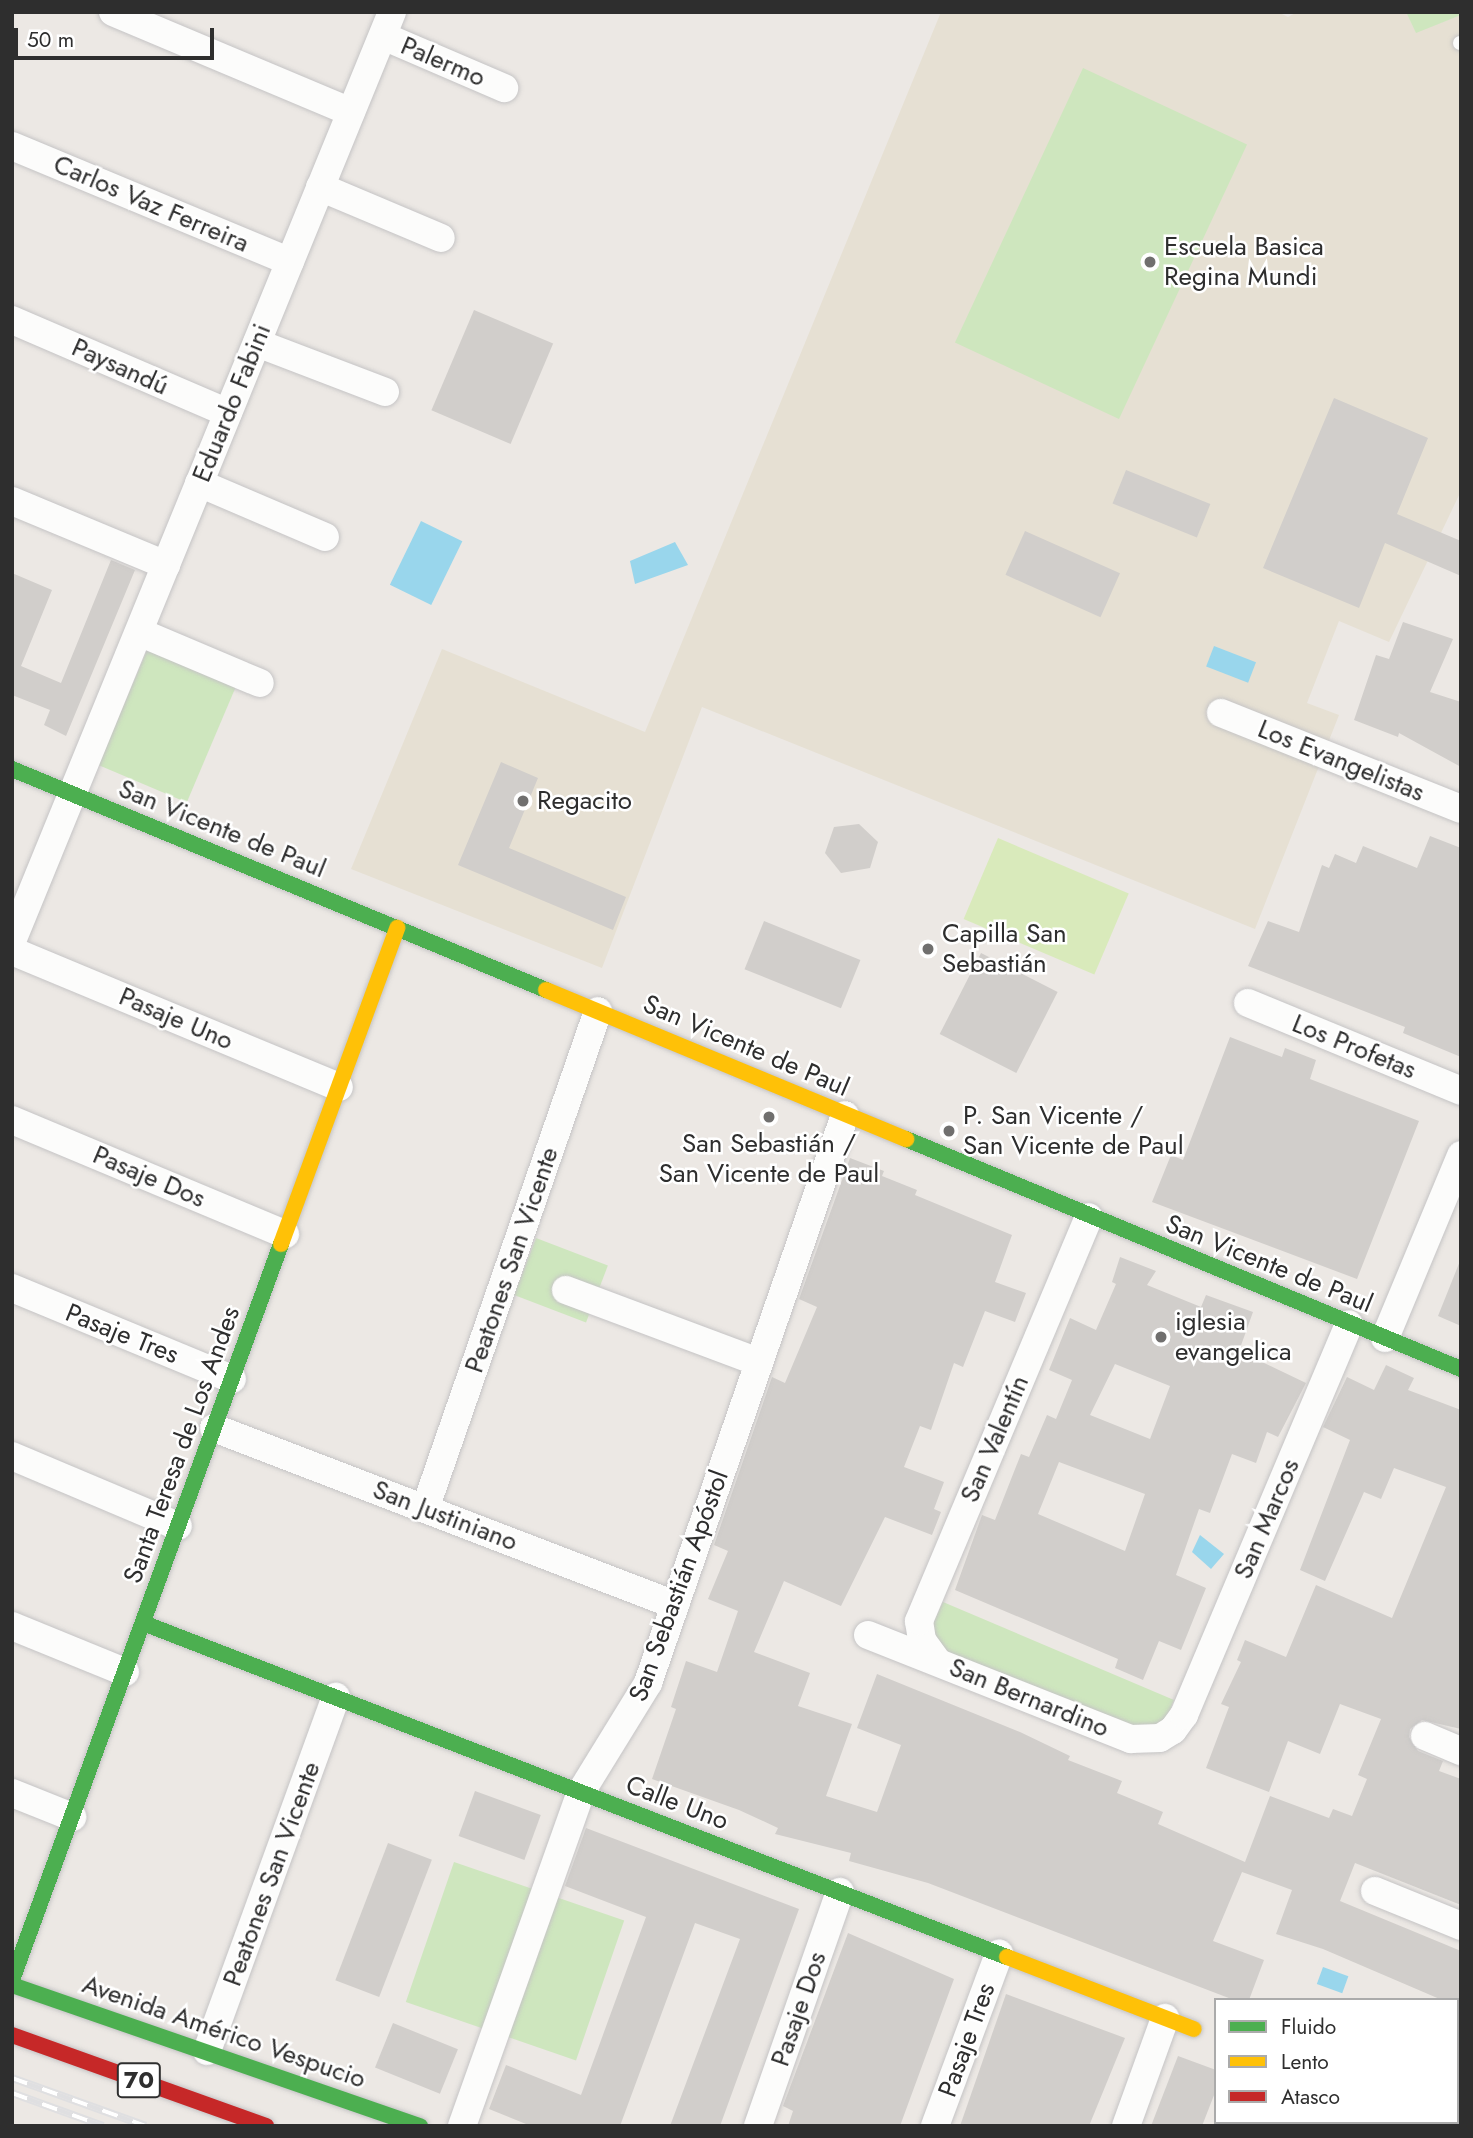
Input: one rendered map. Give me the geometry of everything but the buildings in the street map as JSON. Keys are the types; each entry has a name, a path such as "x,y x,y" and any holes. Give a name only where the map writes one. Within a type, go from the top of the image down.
{"main road":[{"name":"San Vicente de Paul","path":"12,769 1461,1369"},
{"name":"Santa Teresa de Los Andes","path":"12,1982 397,928"},
{"name":"Calle Uno","path":"143,1623 1194,2029"},
{"name":"Avenida Américo Vespucio","path":"12,1982 420,2126"},
{"name":"70","path":"12,2035 267,2126"}],"street":[{"path":"113,12 351,113"},
{"name":"Eduardo Fabini","path":"12,941 388,24"},
{"name":"Palermo","path":"388,24 504,88"},
{"name":"Carlos Vaz Ferreira","path":"12,146 290,262"},
{"path":"320,187 441,238"},
{"name":"Paysandú","path":"12,320 228,413"},
{"path":"257,343 385,392"},
{"path":"200,483 325,537"},
{"path":"12,501 166,565"},
{"path":"139,632 260,683"},
{"name":"Los Evangelistas","path":"1220,713 1461,810"},
{"name":"Pasaje Uno","path":"12,951 339,1087"},
{"name":"Los Profetas","path":"1248,1003 1461,1091"},
{"name":"Peatones San Vicente","path":"425,1509 598,1011"},
{"name":"San Sebastián Apóstol","path":"462,2126 581,1792 635,1710 675,1605 845,1115"},
{"name":"Pasaje Dos","path":"12,1120 285,1234"},
{"path":"1385,1338 1461,1155"},
{"name":"San Valentín","path":"937,1661 922,1640 919,1621 1089,1217"},
{"name":"Pasaje Tres","path":"12,1288 232,1379"},
{"path":"565,1290 759,1362"},
{"name":"San Marcos","path":"1184,1715 1349,1324"},
{"name":"San Justiniano","path":"214,1428 675,1605"},
{"path":"12,1456 178,1526"},
{"path":"12,1626 125,1672"},
{"name":"San Bernardino","path":"868,1635 1131,1739 1160,1738 1184,1715"},
{"name":"Peatones San Vicente","path":"207,2051 336,1697"},
{"path":"1425,1736 1461,1751"},
{"path":"12,1793 72,1817"},
{"path":"1375,1891 1461,1926"},
{"name":"Pasaje Dos","path":"758,2126 840,1892"},
{"name":"Pasaje Tres","path":"935,2126 999,1954"},
{"path":"1126,2126 1165,2018"}],"shaded area":[{"name":"Escuela Basica Regina Mundi","path":"941,12 1278,12 1288,17 1297,12 1406,12 1416,32 1461,15 1461,491 1389,642 1339,621 1307,703 1339,715 1255,929 702,707 602,968 351,869 442,649 645,732"}],"green space":[{"path":"1406,12 1461,12 1461,15 1416,33"},
{"path":"1083,68 1247,144 1119,419 955,343"},
{"path":"148,648 236,686 187,802 98,765"},
{"path":"998,838 1129,893 1094,974 964,919"},
{"path":"536,1238 608,1266 586,1323 514,1295"},
{"path":"943,1602 1174,1700 1165,1722 1149,1735 936,1649 933,1623"},
{"path":"454,1862 624,1921 576,2061 406,2002"}],"water":[{"path":"421,521 462,541 431,605 390,585"},
{"path":"675,542 688,565 635,584 630,561"},
{"path":"1214,646 1256,662 1248,683 1206,667"},
{"path":"1200,1535 1224,1554 1211,1569 1192,1552"},
{"path":"1323,1967 1348,1976 1342,1993 1317,1984"}],"railway":[{"path":"12,2078 146,2126"},
{"path":"12,2093 103,2126"}],"traffic: fast":[{"path":"12,769 546,990"},
{"path":"906,1139 1461,1369"},
{"path":"12,1980 281,1244"},
{"path":"143,1623 1007,1957"},
{"path":"12,1985 420,2126"}],"traffic: slow":[{"path":"281,1244 397,928"},
{"path":"546,990 906,1139"},
{"path":"1007,1957 1194,2029"}],"traffic: jam":[{"path":"12,2035 266,2126"}],"place":[{"name":"Escuela Basica Regina Mundi","path":"1150,262"},
{"name":"Regacito","path":"523,801"},
{"name":"Capilla San Sebastián","path":"928,949"},
{"name":"San Sebastián / San Vicente de Paul","path":"769,1117"},
{"name":"P. San Vicente / San Vicente de Paul","path":"949,1131"},
{"name":"iglesia evangelica","path":"1161,1337"}]}
